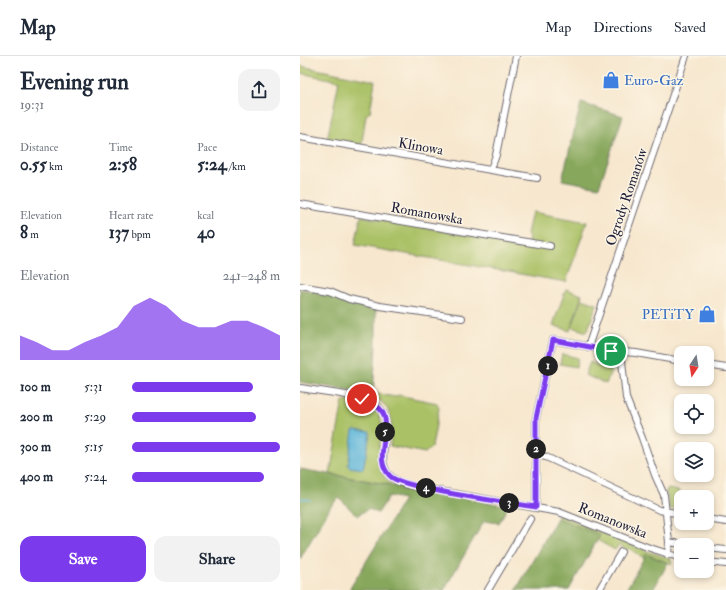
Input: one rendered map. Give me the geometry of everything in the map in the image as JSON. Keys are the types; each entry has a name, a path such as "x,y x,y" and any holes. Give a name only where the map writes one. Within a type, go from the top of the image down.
{"street":[{"path":"491,169 496,154 516,56"},
{"name":"Ogrody Romanów","path":"588,347 686,56"},
{"name":"Klinowa","path":"300,137 537,178"},
{"name":"Romanowska","path":"300,204 550,246"},
{"path":"300,286 330,291 349,299 380,306 462,318"},
{"path":"536,507 536,418 553,340 588,347 674,360"},
{"path":"621,352 626,398 664,495 669,542 668,555"},
{"path":"714,366 726,368"},
{"name":"Romanowska","path":"300,388 359,398 378,406 383,412 386,422 383,457 384,465 388,474 397,481 432,490 536,507 569,515 674,556"},
{"path":"536,455 546,457 658,510 674,513"},
{"path":"488,590 530,519"},
{"path":"714,519 726,522"},
{"path":"669,542 674,543"},
{"path":"714,549 726,550"},
{"path":"599,590 621,552"},
{"path":"714,563 726,564"}],"green space":[{"path":"300,66 375,81 370,112 366,115 361,145 327,140 339,81 300,73"},
{"path":"581,103 623,116 599,187 562,180"},
{"path":"532,212 587,222 566,282 355,245 361,216 504,242 512,247 520,248 526,246 529,239 527,234"},
{"path":"300,289 330,294 344,300 376,309 376,348 373,394 300,382"},
{"path":"566,289 582,295 570,331 553,325"},
{"path":"582,299 597,304 587,332 572,327"},
{"path":"562,354 578,358 576,367 560,364"},
{"path":"590,362 611,371 606,384 585,375"},
{"path":"374,393 395,397 398,395 437,403 439,408 432,447 425,453 390,446 391,424 389,412 380,401 373,396"},
{"path":"343,401 370,407 380,417 382,432 378,462 383,474 392,485 330,474"},
{"path":"300,469 508,506 499,523 484,521 444,590 349,590 404,499 389,496 378,513 368,509 357,516 339,498 331,506 300,559"},
{"path":"666,490 674,490 674,510 669,507"},
{"path":"559,515 647,551 671,559 672,564 646,554 644,558 628,548 626,550 619,545 615,550 597,540 600,536 557,518"},
{"path":"557,518 600,535 569,590 516,590"},
{"path":"646,554 668,563 653,590 626,590"}],"water":[{"path":"354,430 370,432 363,469 349,467 348,465"}],"waterway":[{"path":"300,498 310,500"}],"place":[{"name":"Euro-Gaz","path":"611,80"},
{"name":"PETiTY","path":"707,314"}],"route":[{"path":"362,399 376,404 384,414 386,424 383,463 387,473 394,480 417,487 536,507 536,418 553,340 611,351"}]}
